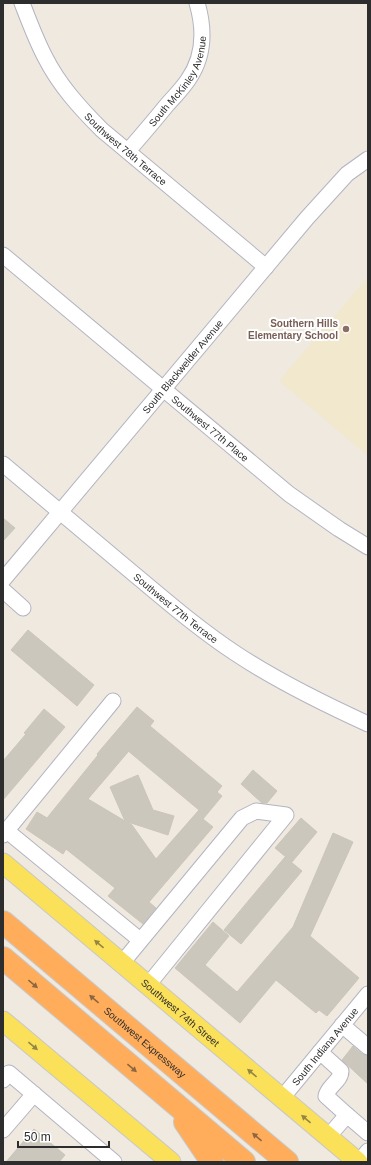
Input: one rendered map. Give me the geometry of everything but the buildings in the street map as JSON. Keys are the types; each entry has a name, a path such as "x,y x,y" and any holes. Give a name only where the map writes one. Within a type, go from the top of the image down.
{"highway":[{"name":"Southwest Expressway","path":"3,922 287,1162"},
{"path":"3,958 244,1162"},
{"path":"169,1099 212,1162"}],"main road":[{"name":"Southwest 74th Street","path":"3,863 358,1162"},
{"path":"4,1023 171,1162"}],"street":[{"name":"Southwest 78th Terrace","path":"22,3 34,35 45,58 85,114 102,130 266,267"},
{"name":"South McKinley Avenue","path":"128,151 188,81 198,61 202,31 197,3"},
{"name":"South Blackwelder Avenue","path":"3,580 339,182 368,159"},
{"name":"Southwest 77th Place","path":"3,255 289,494 339,529 368,547"},
{"name":"Southwest 77th Terrace","path":"3,464 183,615 228,649 317,701 368,724"},
{"path":"3,590 23,608"},
{"path":"113,700 5,833 140,940"},
{"path":"122,963 242,818 256,811 286,815 148,985"},
{"name":"South Indiana Avenue","path":"282,1098 342,1025 363,1011 368,994"},
{"path":"342,1025 368,1047"},
{"path":"320,1052 341,1070 340,1076 327,1092 326,1096 368,1133"},
{"path":"3,1080 9,1073 110,1161"},
{"path":"3,1130 34,1094"},
{"path":"328,1137 347,1115"},
{"path":"358,1162 368,1151"}],"shaded area":[{"name":"Southern Hills Elementary School","path":"368,277 368,456 279,381"}],"place":[{"name":"Southern Hills Elementary School","path":"346,329"}]}
